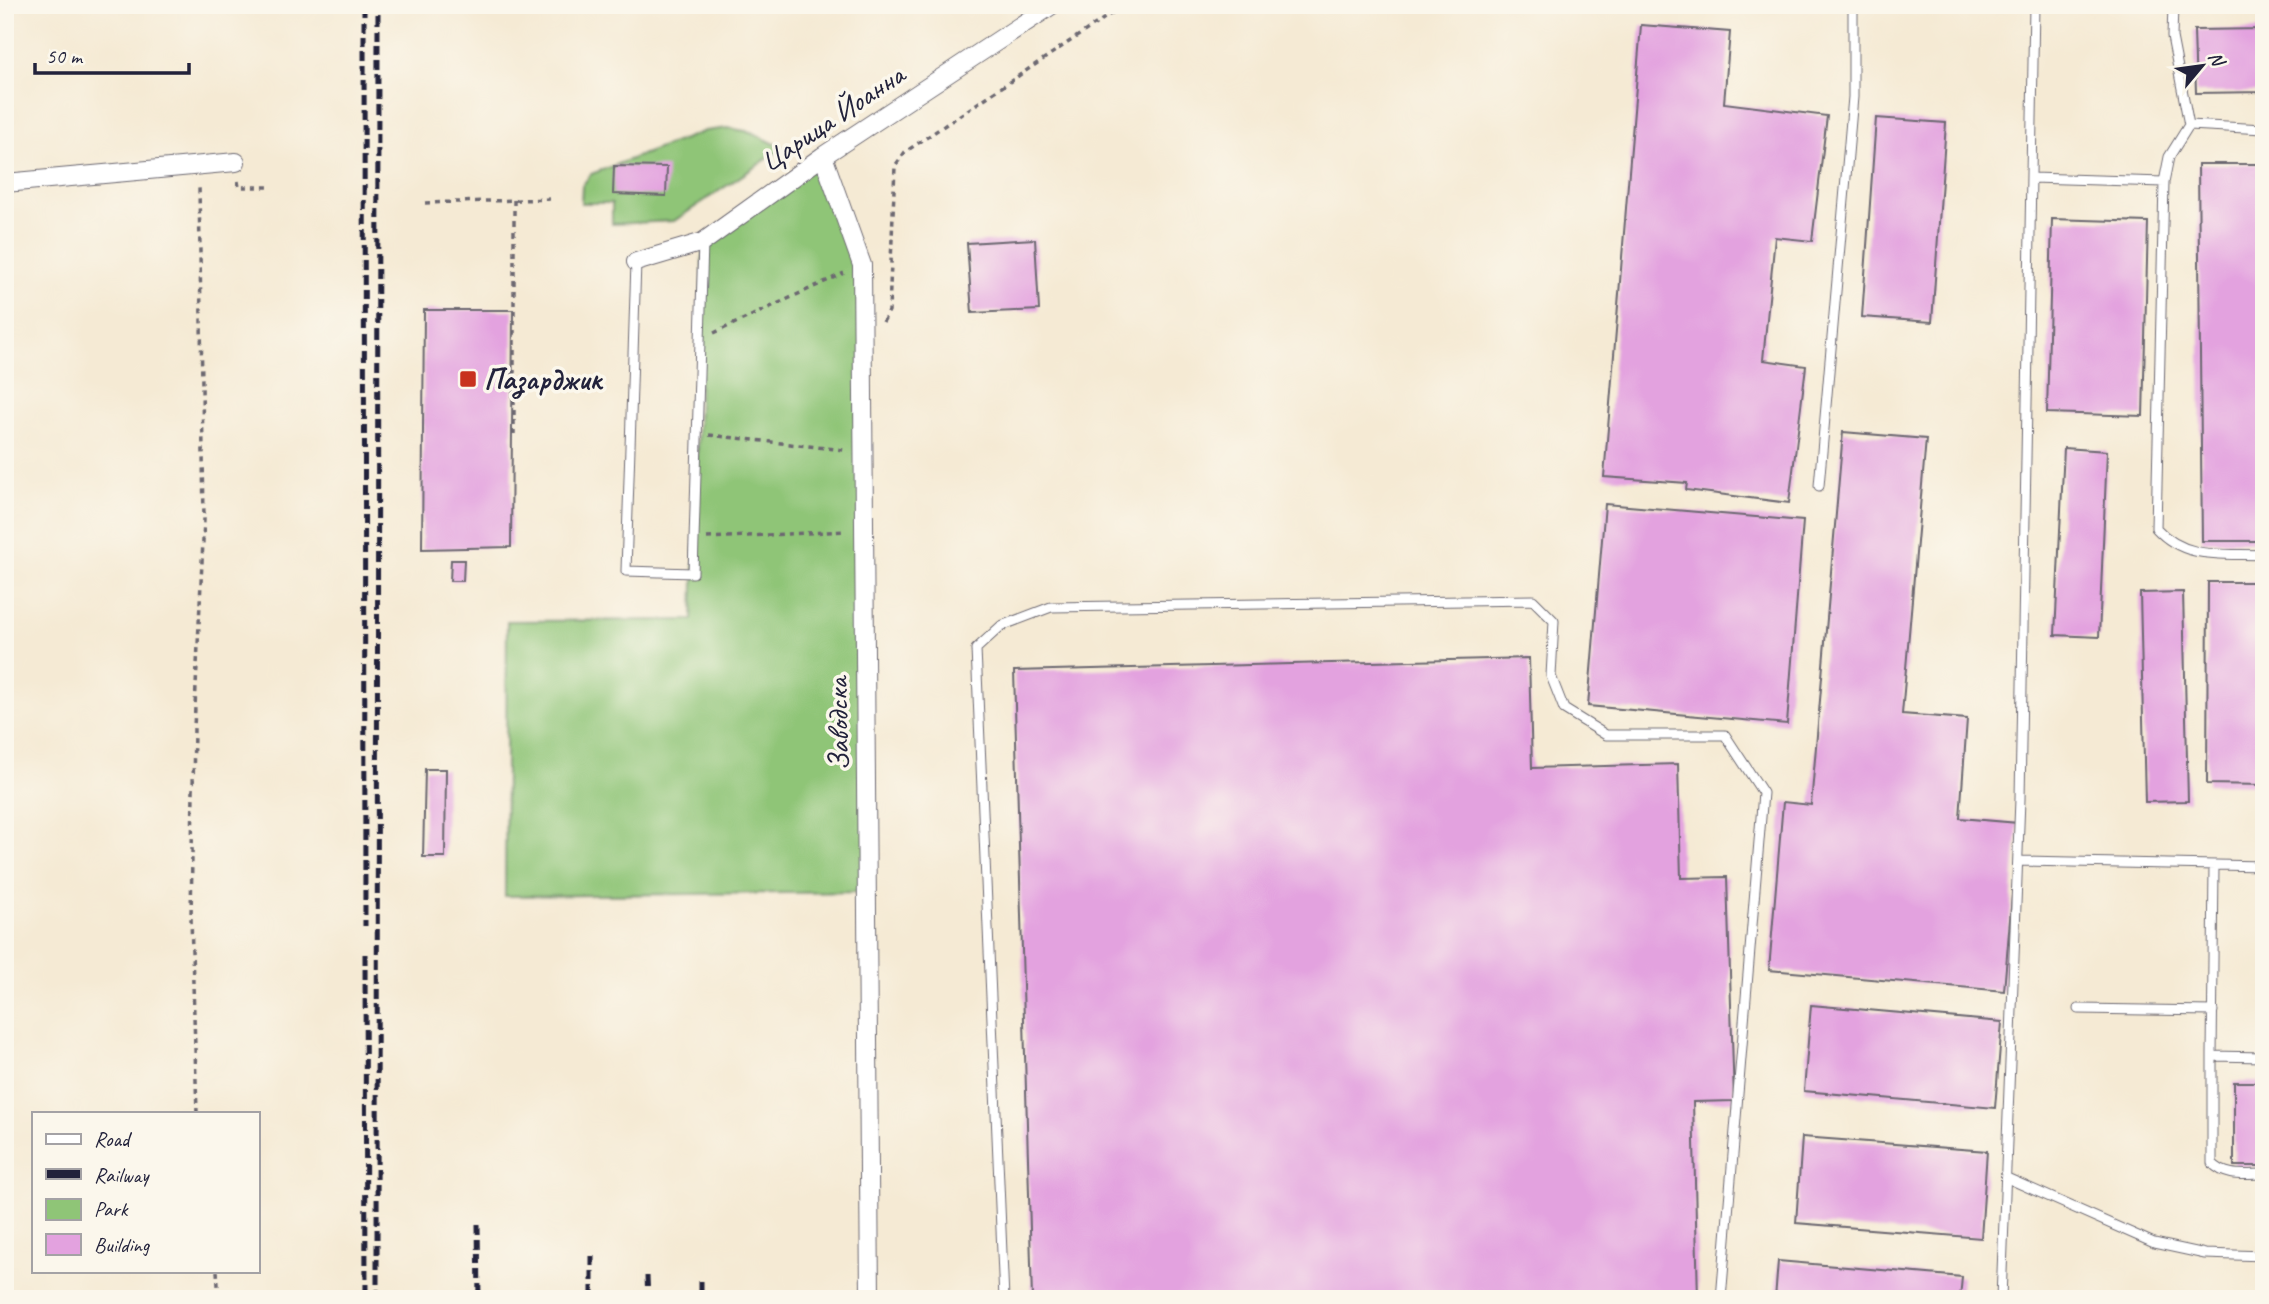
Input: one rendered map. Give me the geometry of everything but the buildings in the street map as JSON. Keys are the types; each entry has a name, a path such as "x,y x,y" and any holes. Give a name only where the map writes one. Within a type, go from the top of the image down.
{"street":[{"name":"Царица Йоанна","path":"636,262 703,242 823,156 1052,5"},
{"name":"Заводска","path":"823,156 862,265 870,1299"},
{"path":"5,183 236,162"}],"lane":[{"path":"1819,486 1853,97 1853,5"},
{"path":"2001,1299 2018,861 2034,5"},
{"path":"2174,5 2172,37 2189,125 2169,157 2164,182 2156,528 2170,543 2190,552 2264,555"},
{"path":"2189,125 2264,129"},
{"path":"2032,178 2164,182"},
{"path":"636,262 626,571 693,573 703,242"},
{"path":"1004,1299 976,649 1001,626 1051,607 1533,600 1554,621 1551,676 1564,709 1606,734 1725,735 1763,793 1721,1299"},
{"path":"2018,861 2264,866"},
{"path":"2214,866 2212,1163 2220,1171 2233,1174 2264,1174"},
{"path":"2078,1009 2213,1011"},
{"path":"2212,1056 2264,1057"},
{"path":"2007,1178 2154,1242 2205,1254 2264,1256"}],"path":[{"path":"882,323 889,311 895,166 905,152 1124,5"},
{"path":"236,162 239,187 269,187"},
{"path":"197,1112 191,918 194,728 204,520 198,166"},
{"path":"425,203 552,199"},
{"path":"514,200 514,434"},
{"path":"699,340 862,265"},
{"path":"697,434 863,453"},
{"path":"694,538 863,531"},
{"path":"217,1272 219,1299"}],"green space":[{"path":"728,128 751,132 783,148 674,221 612,224 612,203 581,203 582,186 591,174 705,131"},
{"path":"823,156 862,265 868,892 505,896 507,621 693,620 703,242"}],"railway":[{"path":"364,5 365,926"},
{"path":"377,1299 378,5"},
{"path":"365,954 366,1299"},
{"path":"478,1224 479,1299"},
{"path":"592,1256 592,1299"},
{"path":"647,1276 648,1299"},
{"path":"701,1281 701,1299"}],"place":[{"name":"Пазарджик","path":"468,379"}]}
